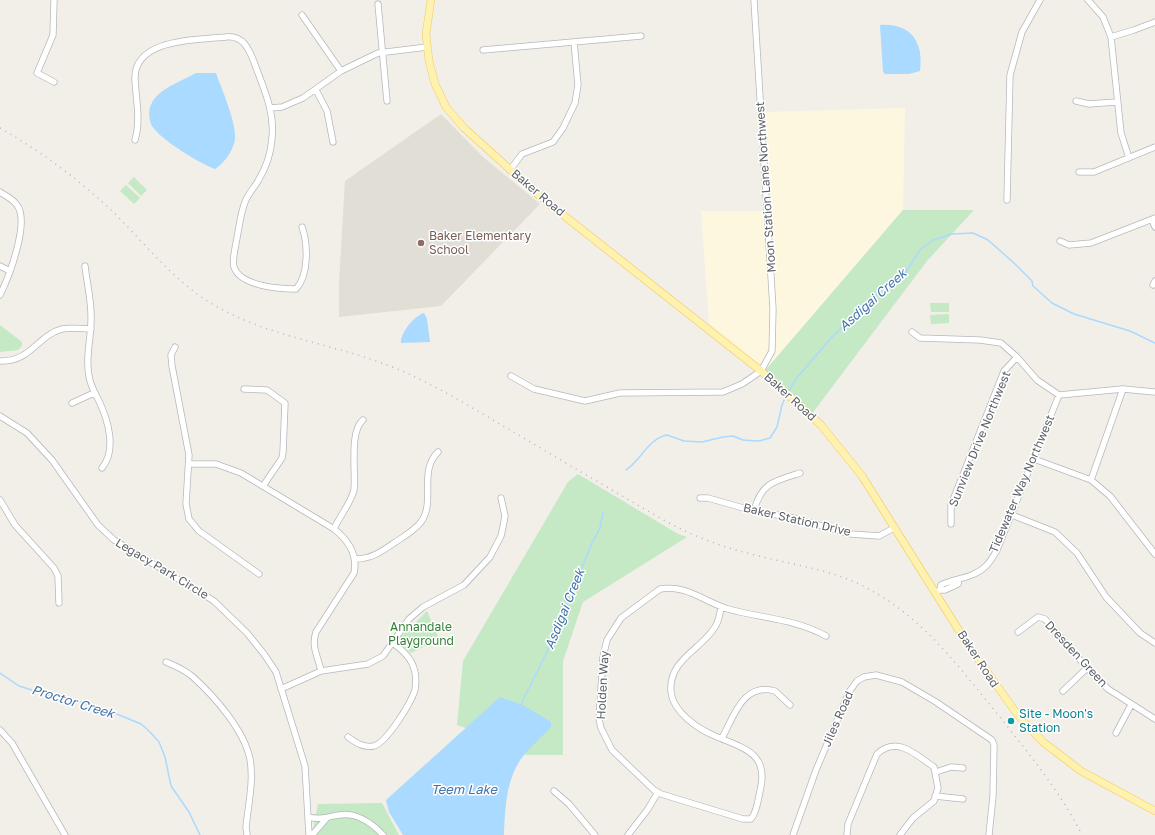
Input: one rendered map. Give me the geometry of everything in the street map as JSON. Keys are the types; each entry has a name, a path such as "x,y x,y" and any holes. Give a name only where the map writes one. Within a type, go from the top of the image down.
{"main road":[{"name":"Baker Road","path":"431,0 426,34 429,61 436,84 446,107 464,128 543,199 761,371 821,425 854,463 894,528 938,591 996,687 1017,714 1043,742 1081,771 1155,811"}],"street":[{"path":"54,0 53,35 37,73 54,82"},
{"name":"Moon Station Lane Northwest","path":"754,0 773,309 772,351 761,371"},
{"path":"1007,200 1010,75 1022,32 1040,0"},
{"path":"1088,0 1103,17 1111,37 1116,102 1121,133 1129,158"},
{"path":"378,4 387,101"},
{"path":"302,15 342,71"},
{"path":"1111,37 1155,22"},
{"path":"135,140 139,127 135,79 137,66 150,50 166,44 230,36 240,39 249,49 270,108 272,138 265,169 246,200 240,215 233,266 239,276 251,282 269,287 296,289 301,284 304,267 305,237 302,227"},
{"path":"483,50 641,36"},
{"path":"510,170 522,154 553,142 564,128 575,103 578,85 574,42"},
{"path":"270,108 282,107 292,103 316,90 342,71 383,52 427,47"},
{"path":"316,90 326,112 333,142"},
{"path":"1076,100 1088,104 1116,102"},
{"path":"1079,172 1094,172 1155,146"},
{"path":"0,192 18,205 21,219 20,233 10,270 0,295"},
{"path":"1060,241 1069,245 1091,243 1153,219 1155,227"},
{"path":"0,266 10,270"},
{"path":"85,266 91,313 88,376 94,393 99,400 108,429 110,451 107,462 102,468"},
{"path":"0,361 14,360 23,356 63,328 91,329"},
{"path":"912,332 920,338 980,340 1001,343 1017,357 1037,380 1059,396 1124,389 1155,392"},
{"path":"175,347 171,355 172,366 190,464 186,504 189,519 193,526 259,574"},
{"name":"Sunview Drive Northwest","path":"950,524 950,505 1004,371 1017,357"},
{"path":"511,376 534,389 585,401 620,392 723,392 742,384 761,371"},
{"path":"244,389 267,390 285,402 284,452 282,458 263,486"},
{"path":"1091,480 1124,389"},
{"path":"72,403 94,393"},
{"name":"Tidewater Way Northwest","path":"938,591 945,590 958,584 960,580 974,574 986,566 997,550 1059,396"},
{"name":"Legacy Park Circle","path":"0,416 27,433 52,460 98,525 114,540 214,600 247,632 264,654 276,672 305,766 308,835"},
{"path":"334,529 353,492 356,433 361,422 364,420"},
{"path":"355,559 366,559 378,554 406,535 421,522 425,511 429,464 438,452"},
{"path":"1034,459 1091,480 1110,496 1155,554"},
{"path":"190,464 216,464 241,473 334,529 346,540 355,559 354,573 316,632 314,639 316,656 321,671"},
{"path":"754,511 761,492 772,483 800,472"},
{"path":"281,689 321,671 373,662 383,656 393,643 398,632 415,614 464,585 490,557 501,536 503,527 504,516 501,498"},
{"name":"Baker Station Drive","path":"700,498 708,498 754,511 789,518 851,534 879,536 894,528"},
{"path":"0,500 15,525 54,568 58,576 59,602"},
{"path":"1012,515 1055,532 1077,553 1106,597 1140,633 1155,643"},
{"name":"Holden Way","path":"722,738 745,747 758,760 762,767 762,780 758,803 754,816 748,820 658,792 622,762 612,750 601,728 599,719 603,658 607,640 621,618 660,589 680,589 721,607 800,625 826,636"},
{"path":"721,607 714,628 675,669 670,686 672,698 682,713 707,732 722,738 744,697 757,690 775,691 790,705"},
{"name":"Dresden Green","path":"1018,632 1038,617 1045,618 1087,668 1108,689 1155,719"},
{"path":"348,737 365,746 372,746 381,743 397,721 414,691 416,679 413,664 409,657 393,643"},
{"path":"166,662 184,670 196,681 236,726 246,743 250,761 251,777 246,827 247,835"},
{"path":"1063,691 1087,668"},
{"name":"Jiles Road","path":"793,835 816,770 849,692 857,681 864,677 876,675 902,682 936,702 991,739 994,745 994,796 989,835"},
{"path":"1116,733 1131,705"},
{"path":"0,730 12,743 65,835"},
{"path":"847,835 848,824 877,754 883,748 895,745 903,746 934,767 938,788 931,805 913,818 900,835"},
{"path":"936,772 951,767 963,768"},
{"path":"554,791 569,804 595,835"},
{"path":"628,835 648,809 658,792"},
{"path":"936,796 963,799"},
{"path":"308,817 326,819 340,814 359,817 375,826 382,835"},
{"path":"312,835 326,819"}],"shaded area":[{"path":"905,108 903,210 763,373 709,324 701,211 766,211 765,112"},
{"name":"Baker Elementary School","path":"441,114 483,157 540,204 441,306 339,317 339,282 345,181"}],"green space":[{"path":"134,177 147,190 141,196 128,183"},
{"path":"126,185 140,198 134,204 120,191"},
{"path":"903,210 974,210 927,261 811,415 763,373"},
{"path":"930,303 949,303 949,312 931,312"},
{"path":"949,314 949,323 931,324 930,315"},
{"path":"0,325 22,342 22,346 18,350 0,352"},
{"path":"578,474 678,534 687,537 583,602 563,661 563,755 526,755 512,717 485,735 457,725 463,661 568,482"},
{"name":"Annandale Playground","path":"427,611 439,639 411,653 400,644 400,638"},
{"path":"382,803 399,835 312,835 318,804"}],"water":[{"path":"880,25 900,27 913,36 920,51 920,71 909,74 885,74 883,72"},
{"path":"196,73 216,73 234,124 235,139 231,152 215,169 200,162 163,138 151,124 149,113 154,99 170,86"},
{"path":"424,313 427,319 430,342 401,343 405,330 416,317"},
{"name":"Teem Lake","path":"500,697 523,705 551,722 551,727 524,755 512,776 507,796 504,835 403,835 389,812 386,800"}],"waterway":[{"name":"Asdigai Creek","path":"788,393 795,380 831,338 876,296 904,275 920,250 933,240 952,234 973,233 988,240 1014,263 1032,281 1033,286 1052,303 1074,314 1130,331 1155,343"},
{"name":"Asdigai Creek","path":"626,470 650,445 660,437 667,435 684,441 702,442 733,436 743,440 759,441 770,438 777,427 782,405 786,396"},
{"name":"Asdigai Creek","path":"521,704 546,654 592,543 600,528 603,512"},
{"name":"Proctor Creek","path":"0,673 19,686 51,696 65,697 112,712 141,724 159,742 165,757 171,786 189,812 200,835"}],"railway":[{"path":"0,128 44,156 85,187 111,210 160,261 186,285 199,296 214,305 259,326 377,361 415,377 445,392 667,522 698,536 740,551 833,574 859,584 881,596 919,625 953,660 1044,773 1064,803 1082,835"}],"place":[{"name":"Baker Elementary School","path":"421,243"},
{"name":"Site - Moon's Station","path":"1011,721"}]}
